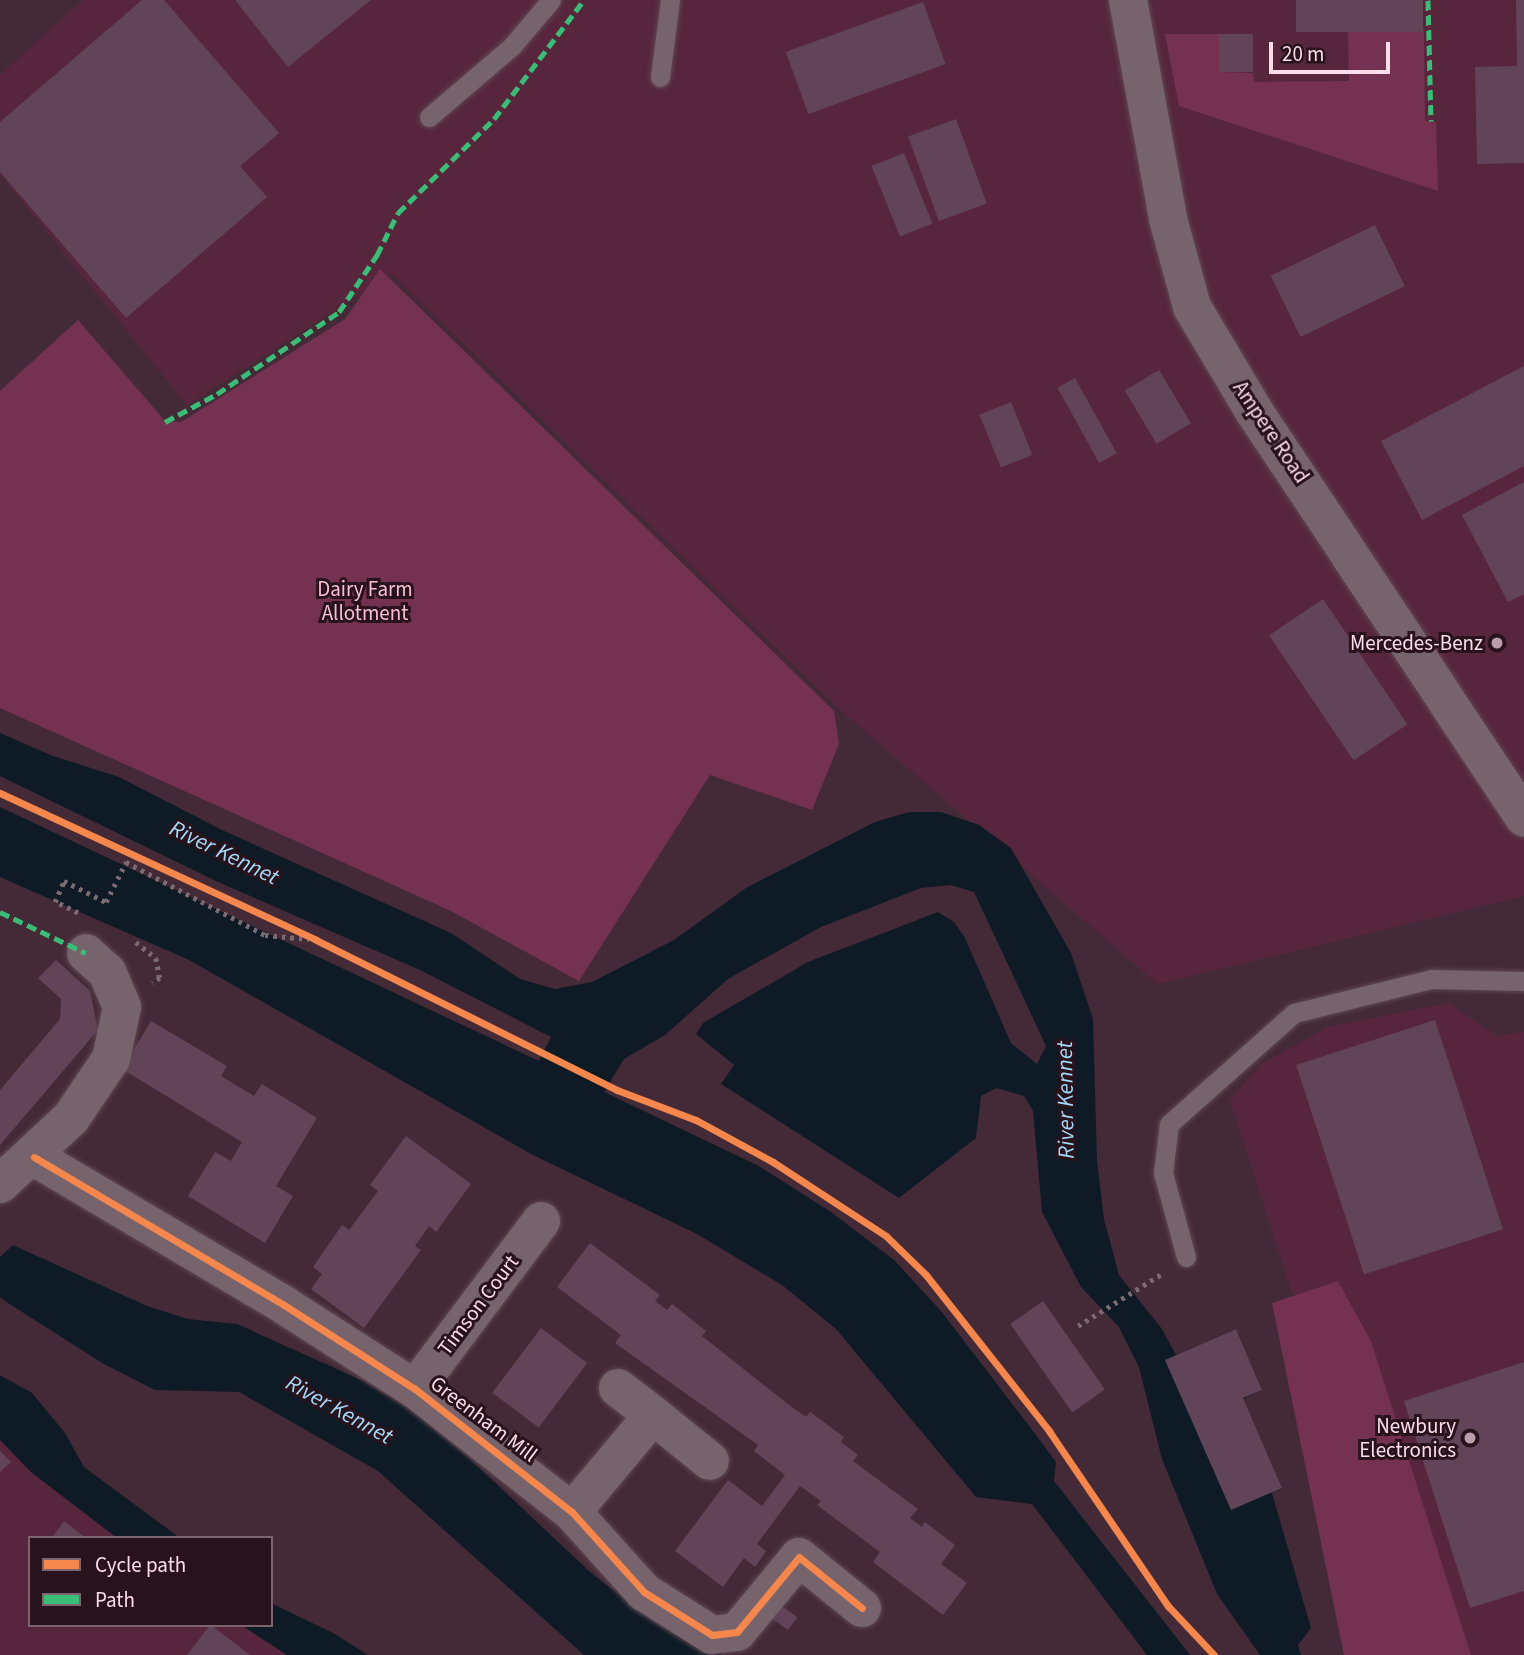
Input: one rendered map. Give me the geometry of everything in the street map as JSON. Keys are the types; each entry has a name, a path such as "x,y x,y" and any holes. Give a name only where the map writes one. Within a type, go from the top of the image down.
{"street":[{"name":"Ampere Road","path":"1128,0 1168,219 1192,307 1254,411 1524,818"},
{"path":"0,1184 34,1157 71,1118 104,1069 120,1030 122,1007 117,988 89,936"},
{"name":"Greenham Mill","path":"34,1157 284,1305 415,1389 572,1512 644,1592 712,1635 737,1632 799,1557 862,1608"},
{"name":"Timson Court","path":"415,1389 541,1221"},
{"path":"618,1388 710,1461"},
{"path":"572,1512 653,1415"}],"lane":[{"path":"429,117 512,46 551,0"},
{"path":"660,77 670,0"},
{"path":"1186,1257 1163,1172 1169,1125 1294,1013 1431,979 1524,981"}],"path":[{"path":"0,793 316,940 617,1090 696,1120 762,1156 886,1236 926,1275 1049,1431 1168,1606 1214,1655"},
{"path":"89,936 55,902 64,881 106,902 126,862 265,935 316,940"},
{"path":"129,938 141,944"},
{"path":"1077,1326 1167,1270"}],"shaded area":[{"path":"83,0 1524,0 1524,896 1158,984 836,706 392,274 187,405 0,174 0,75"},
{"path":"1448,1003 1497,1036 1524,1032 1524,1655 1471,1655 1371,1341 1338,1281 1293,1296 1230,1100 1260,1065 1328,1027"},
{"path":"0,1440 31,1472 114,1536 28,1536 28,1627 244,1627 287,1655 0,1655"}],"green space":[{"path":"1424,30 1425,121 1436,122 1438,191 1179,106 1165,34 1219,34 1219,72 1253,73 1254,82 1349,81 1348,32"},
{"name":"Dairy Farm Allotment","path":"380,269 834,711 839,744 812,810 710,775 579,981 451,911 0,708 0,391 78,320 165,421 181,422 345,319"},
{"path":"1338,1281 1371,1341 1471,1655 1344,1655 1272,1303"}],"water":[{"name":"River Kennet","path":"0,733 53,756 119,777 222,830 451,933 520,979 555,989 592,982 674,940 746,888 875,822 909,812 941,812 979,825 1011,848 1071,953 1093,1019 1097,1160 1104,1219 1119,1275 1162,1329 1176,1355 1236,1329 1262,1390 1243,1399 1282,1488 1272,1493 1311,1628 1298,1645 1301,1655 1260,1655 1217,1594 1162,1459 1139,1367 1119,1327 1081,1287 1042,1212 1033,1111 1024,1096 996,1088 981,1096 976,1138 899,1198 721,1084 734,1065 696,1034 703,1023 808,962 938,912 954,922 965,938 1011,1043 1037,1064 1046,1046 974,892 951,885 921,888 821,927 728,979 665,1035 624,1059 604,1092 759,1166 831,1212 894,1260 941,1311 1033,1431 1056,1462 1054,1481 1190,1655 1147,1655 1032,1504 976,1497 836,1329 782,1285 697,1234 533,1155 189,960 0,877 0,807 539,1061 551,1037 420,970 218,882 0,776"},
{"name":"River Kennet","path":"13,1245 147,1306 188,1319 237,1324 361,1380 411,1410 470,1459 590,1572 661,1627 723,1655 584,1655 378,1471 239,1392 155,1390 102,1363 5,1301 0,1297 0,1257"},
{"path":"0,1375 32,1393 65,1433 84,1467 177,1536 114,1536 31,1472 0,1440"},
{"path":"273,1604 335,1634 368,1655 287,1655 244,1627 273,1627"}],"building":[{"path":"142,0 164,0 279,133 240,166 267,197 126,318 0,172 0,122"},
{"path":"235,0 371,0 288,67"},
{"path":"1296,0 1423,0 1423,32 1296,32"},
{"path":"1516,0 1524,0 1524,163 1477,164 1475,67 1517,66"},
{"path":"923,2 946,64 808,114 786,52"},
{"path":"1219,34 1253,34 1253,72 1219,72"},
{"path":"956,119 987,204 939,221 908,136"},
{"path":"904,153 932,223 900,237 872,166"},
{"path":"1375,225 1405,286 1301,337 1271,276"},
{"path":"1524,366 1524,466 1422,520 1381,441"},
{"path":"1159,370 1191,423 1157,444 1125,391"},
{"path":"1075,378 1117,453 1099,463 1058,388"},
{"path":"1011,402 1032,455 1001,468 979,415"},
{"path":"1524,482 1524,594 1508,602 1462,515"},
{"path":"1323,599 1407,724 1354,761 1269,635"},
{"path":"56,960 90,991 98,1030 0,1145 0,1090 60,1019 61,999 38,978"},
{"path":"1435,1020 1503,1229 1364,1274 1296,1065"},
{"path":"151,1021 227,1066 221,1076 254,1096 262,1084 317,1118 276,1186 293,1196 265,1243 188,1196 215,1152 231,1161 242,1142 122,1069"},
{"path":"406,1136 471,1184 436,1232 429,1226 415,1246 421,1250 364,1328 311,1289 322,1274 313,1267 342,1225 349,1230 378,1191 370,1185"},
{"path":"590,1243 660,1295 655,1301 667,1310 672,1304 706,1331 702,1336 789,1405 806,1417 810,1412 844,1437 841,1442 858,1455 853,1461 918,1509 910,1518 922,1527 925,1522 955,1545 941,1564 967,1583 943,1615 873,1562 880,1552 817,1505 821,1501 800,1486 757,1544 766,1551 755,1567 744,1558 723,1587 675,1551 728,1480 762,1506 785,1475 754,1451 758,1445 615,1343 621,1335 557,1287"},
{"path":"1043,1301 1105,1389 1072,1412 1010,1324"},
{"path":"541,1328 587,1363 539,1428 492,1393"},
{"path":"1236,1329 1262,1390 1243,1398 1282,1488 1231,1510 1165,1360"},
{"path":"1524,1362 1524,1591 1470,1608 1404,1401"},
{"path":"0,1451 11,1462 0,1472"},
{"path":"64,1521 83,1536 53,1536"},
{"path":"782,1606 797,1617 788,1630 773,1619"},
{"path":"208,1627 214,1627 250,1655 187,1655"}],"marked path":[{"path":"165,422 217,394 339,312 377,255 398,213 494,119 584,0"},
{"path":"1428,0 1431,121"},
{"path":"0,912 86,953"}],"cycle path":[{"path":"0,793 316,940 617,1090 696,1120 773,1162 886,1236 926,1275 1049,1431 1168,1606 1214,1655"},
{"path":"34,1157 284,1305 415,1389 572,1512 644,1592 712,1635 737,1632 799,1557 862,1608"}],"place":[{"name":"Mercedes-Benz","path":"1497,643"},
{"name":"Newbury Electronics","path":"1470,1438"}]}
